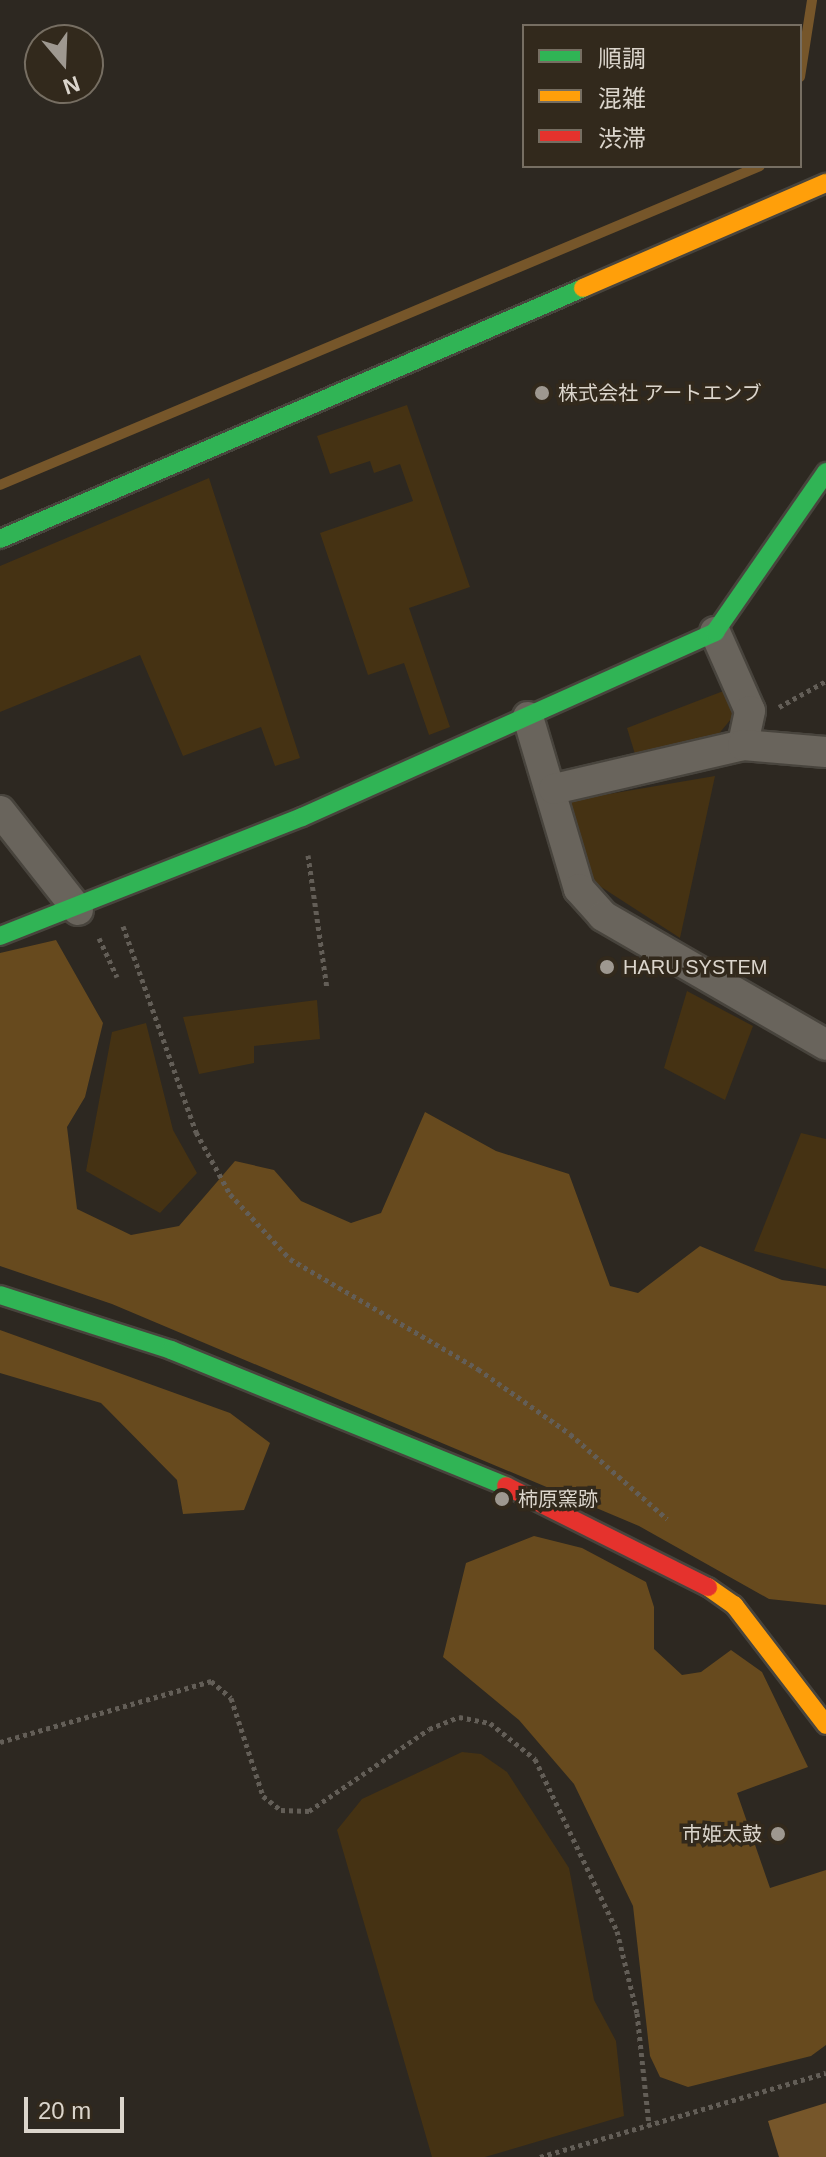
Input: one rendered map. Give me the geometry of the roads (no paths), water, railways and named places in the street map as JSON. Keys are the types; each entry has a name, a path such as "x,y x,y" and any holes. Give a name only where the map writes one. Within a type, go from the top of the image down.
{"street":[{"path":"0,539 826,183"},
{"path":"0,936 110,898 302,817 715,632 826,472"},
{"path":"715,632 746,734"},
{"path":"528,717 554,789 579,889 603,916 826,1045"},
{"path":"554,789 746,734 826,752"},
{"path":"0,811 78,910"},
{"path":"0,1295 171,1350 433,1451 695,1578 734,1605 826,1725"}],"waterway":[{"path":"802,64 812,0"},
{"path":"0,485 755,168"}],"place":[{"name":"株式会社 アートエンブ","path":"542,393"},
{"name":"HARU SYSTEM","path":"607,967"},
{"name":"柿原窯跡","path":"502,1499"},
{"name":"市姫太鼓","path":"778,1834"}]}
